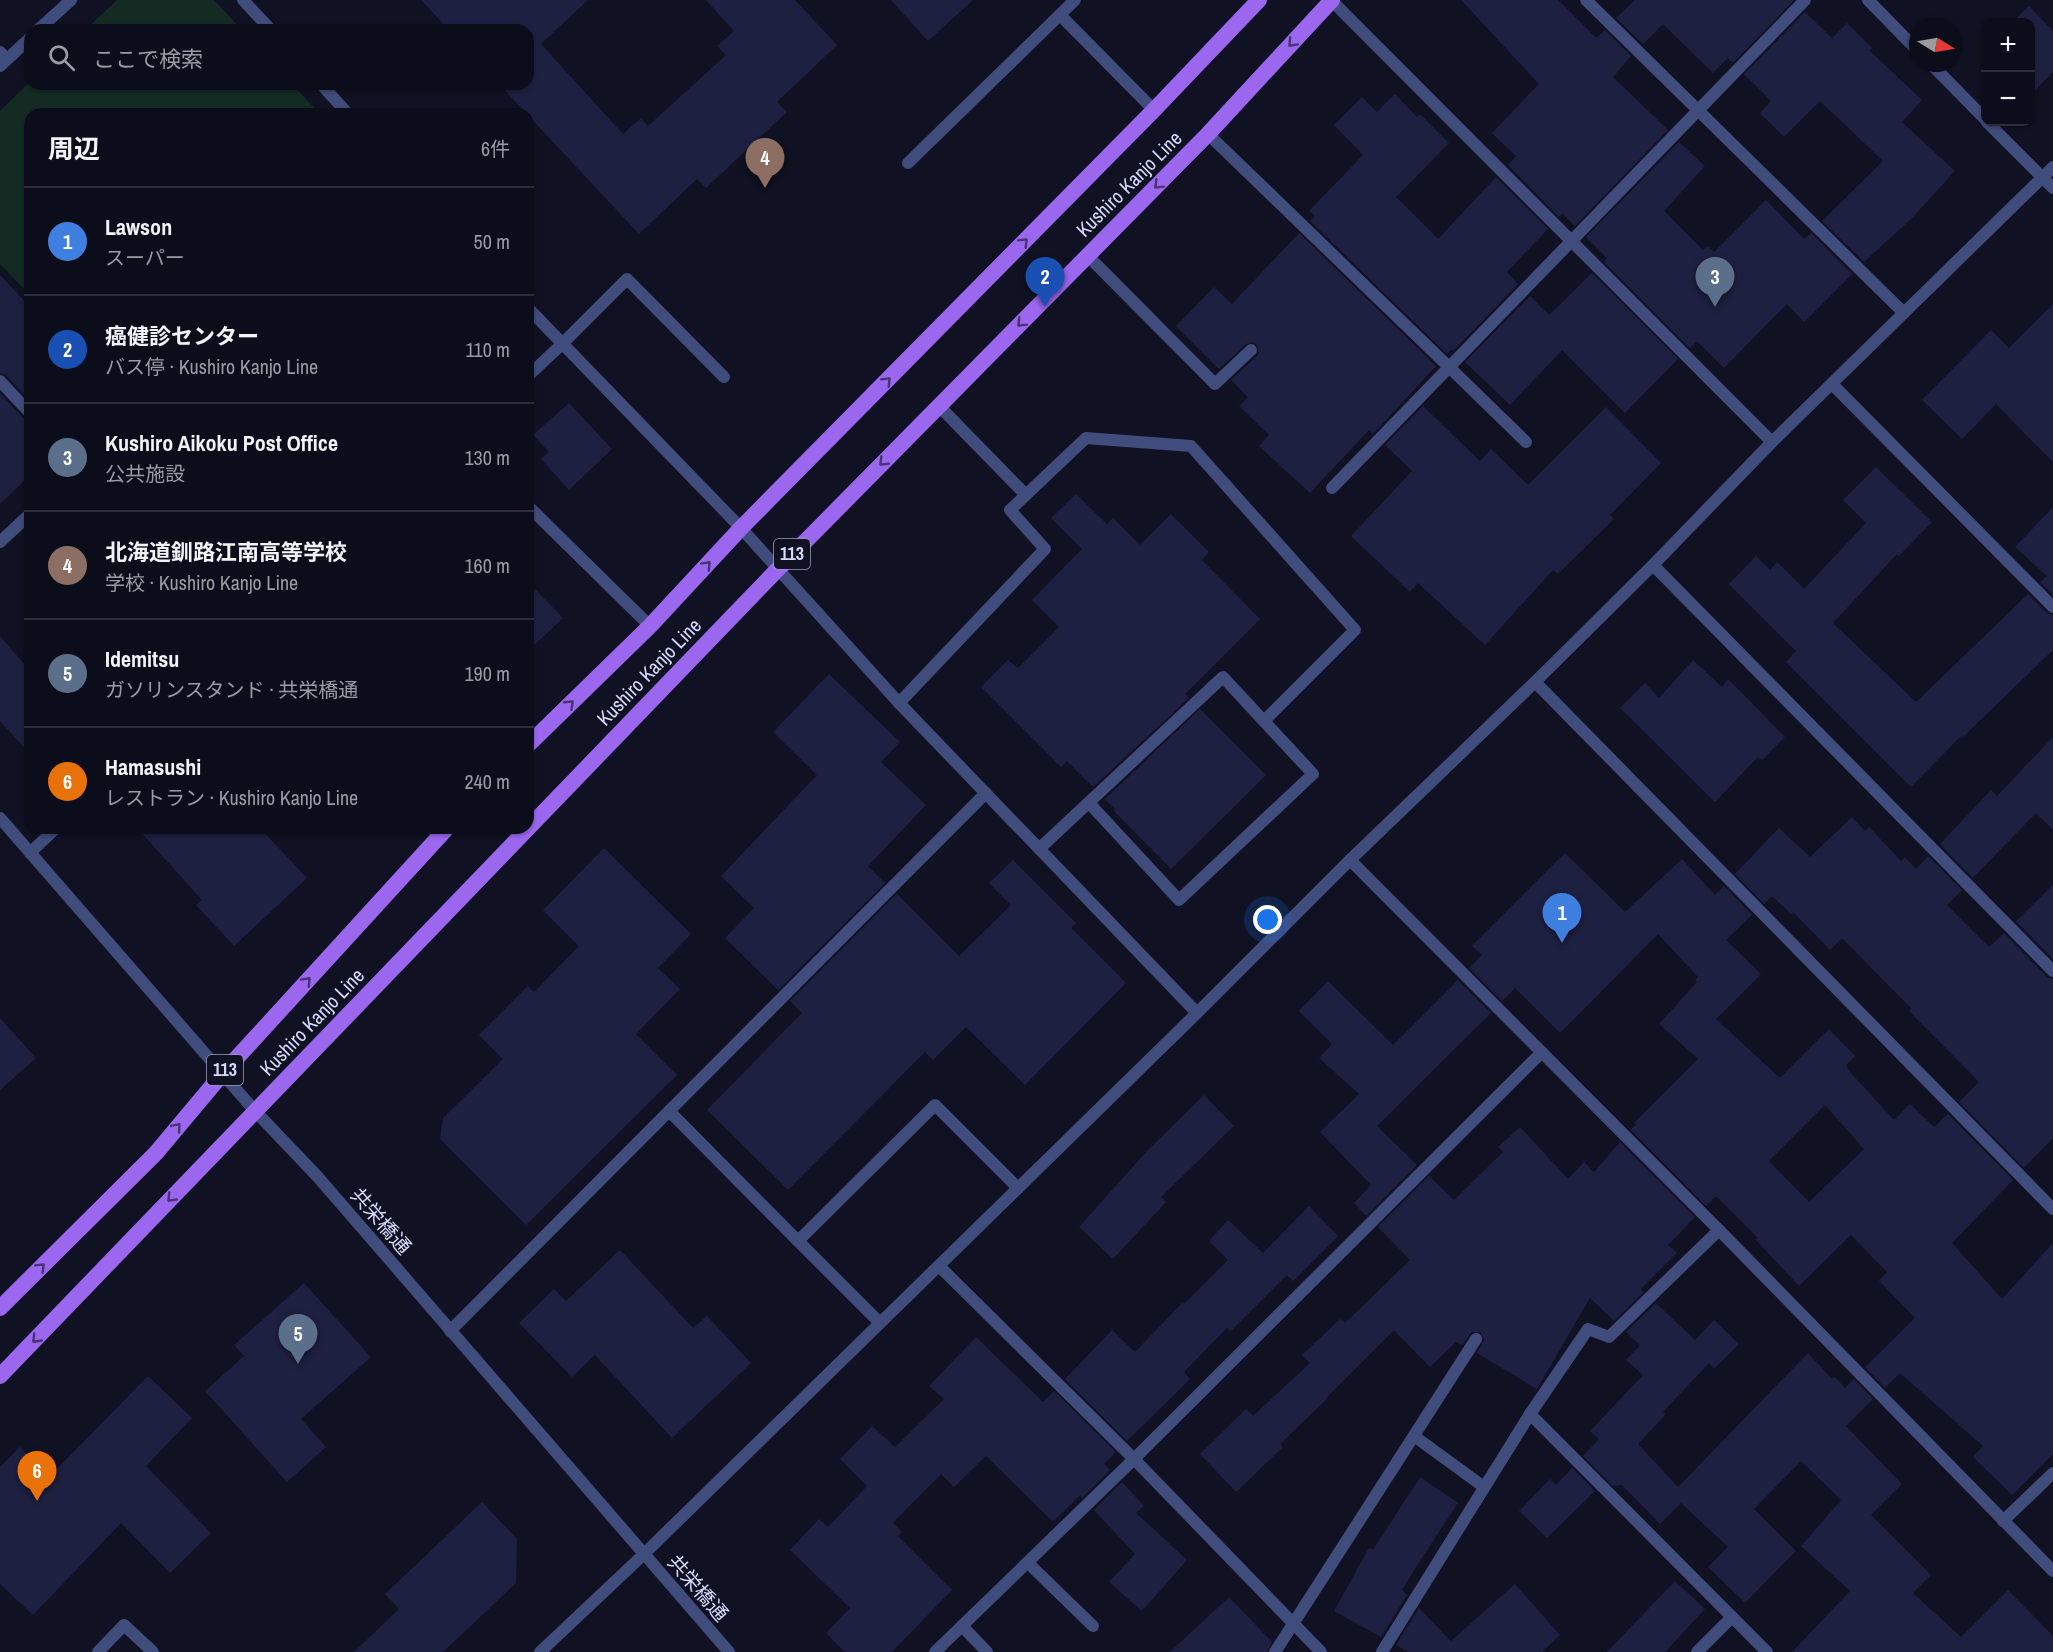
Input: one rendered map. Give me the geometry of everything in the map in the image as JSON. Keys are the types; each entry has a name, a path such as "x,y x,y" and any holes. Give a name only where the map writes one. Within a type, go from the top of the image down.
{"main road":[{"name":"Kushiro Kanjo Line","path":"534,739 650,626 741,528 1154,110 1259,0"},
{"name":"Kushiro Kanjo Line","path":"534,821 778,568 1208,134 1332,0"},
{"name":"Kushiro Kanjo Line","path":"0,1308 156,1153 223,1073 442,834"},
{"name":"Kushiro Kanjo Line","path":"0,1376 522,834"}],"street":[{"path":"44,24 70,0"},
{"path":"243,0 265,24"},
{"path":"908,163 1075,0"},
{"path":"1332,0 1570,242 1772,442"},
{"path":"1586,0 1904,313"},
{"path":"1332,488 1805,0"},
{"path":"1868,0 1909,42"},
{"path":"1060,15 1154,110"},
{"path":"2,59 24,42"},
{"path":"1938,72 1981,116"},
{"path":"326,90 343,108"},
{"path":"1991,126 2053,188"},
{"path":"1208,134 1526,442"},
{"path":"540,1652 643,1555 1350,860 1536,682 1772,442 2053,167"},
{"path":"1088,256 1215,384 1251,350"},
{"path":"534,370 627,279 724,377"},
{"path":"534,314 741,528 899,703 1197,1012"},
{"path":"0,381 24,407"},
{"path":"1832,384 2053,607"},
{"path":"939,406 1026,495"},
{"path":"899,703 1046,549 1010,510 1086,438 1191,446 1355,630 1264,721"},
{"path":"534,512 650,626"},
{"path":"0,542 24,520"},
{"path":"1653,565 2053,971"},
{"path":"1040,848 1223,677 1313,774 1179,900 1089,803"},
{"path":"1536,682 2053,1209"},
{"path":"450,1331 986,793"},
{"name":"共栄橋通","path":"0,818 255,1111 316,1176 729,1652"},
{"path":"30,853 50,834"},
{"path":"1350,860 1719,1230 2053,1571"},
{"path":"935,1652 1134,1459 1542,1052"},
{"path":"798,1241 935,1105 1018,1188"},
{"path":"669,1111 880,1323"},
{"path":"1382,1652 1530,1414 1588,1329 1609,1337 1719,1230"},
{"path":"939,1266 1134,1459 1321,1652"},
{"path":"1275,1652 1476,1339"},
{"path":"1530,1414 1767,1652"},
{"path":"1414,1436 1484,1487"},
{"path":"2003,1521 2053,1473"},
{"path":"1028,1563 1093,1626"},
{"path":"1697,1652 1732,1617"},
{"path":"98,1652 124,1625 153,1652"},
{"path":"962,1626 987,1652"}],"green space":[{"path":"117,0 214,0 236,24 91,24"},
{"path":"24,88 24,90 298,90 314,108 24,108 24,289 0,264 0,111"}],"building":[{"path":"421,0 588,0 541,44 623,134 641,118 648,126 726,55 717,46 734,31 706,0 795,0 837,45 777,102 787,112 706,188 697,179 639,234 534,122 534,108 521,108 505,90 534,90 534,24 443,24"},
{"path":"891,0 973,0 928,41"},
{"path":"1461,0 1558,0 1596,38 1605,30 1631,56 1613,77 1668,130 1575,226 1562,213 1559,217 1508,165 1516,156 1492,133 1539,84"},
{"path":"1635,0 1794,0 1733,63 1728,58 1713,73 1663,24 1643,44 1616,18"},
{"path":"2029,6 2053,31 2053,72 2035,90 2035,18 2016,18"},
{"path":"1805,12 1832,38 1847,23 1872,48 1869,50 1922,100 1902,122 1955,171 1911,219 1864,262 1822,221 1883,161 1820,101 1784,137 1760,113 1771,101 1744,74"},
{"path":"1395,94 1417,117 1420,114 1449,143 1396,197 1438,239 1496,177 1548,229 1507,272 1518,284 1453,351 1452,349 1447,354 1310,221 1315,216 1309,211 1363,155 1334,125 1362,97 1377,112"},
{"path":"1679,142 1705,166 1664,211 1703,250 1708,246 1714,252 1766,200 1804,239 1811,233 1852,274 1804,322 1787,304 1724,368 1697,341 1690,348 1604,262 1607,258 1586,237"},
{"path":"1299,233 1436,366 1373,434 1369,430 1310,493 1259,446 1269,435 1239,406 1248,397 1231,380 1257,356 1259,352 1257,345 1253,342 1246,344 1219,369 1176,326 1214,287 1232,304"},
{"path":"1592,273 1678,359 1625,413 1562,350 1510,405 1465,362 1530,296 1549,315"},
{"path":"0,275 24,301 24,394 6,375 0,373"},
{"path":"2053,304 2053,462 1996,404 1962,439 1922,400 1991,330 2009,348"},
{"path":"0,393 24,419 24,481 0,504"},
{"path":"569,403 612,449 569,490 541,459 549,452 534,434"},
{"path":"1423,406 1480,461 1491,449 1528,485 1606,407 1661,463 1610,515 1614,519 1558,574 1553,570 1485,645 1418,583 1410,592 1351,536 1412,471 1385,445"},
{"path":"1876,467 1932,522 1899,556 1897,554 1833,623 1916,702 2028,594 2047,613 2053,615 2053,650 1963,737 1962,735 1911,787 1786,662 1796,651 1729,584 1756,556 1770,570 1777,562 1804,589 1866,523 1843,500"},
{"path":"1076,494 1107,524 1113,518 1140,545 1171,514 1209,552 1202,560 1260,619 1185,694 1189,698 1093,787 1067,761 1061,767 981,687 1008,660 1018,668 1059,627 1032,600 1082,549 1051,518"},
{"path":"2053,507 2053,595 2040,582 2047,576 2015,547"},
{"path":"534,588 563,618 534,645"},
{"path":"0,636 24,664 24,747 0,721"},
{"path":"1693,660 1722,687 1728,679 1785,737 1762,760 1758,757 1715,802 1620,708 1645,683 1659,698"},
{"path":"829,674 900,742 881,762 926,805 868,866 885,883 778,990 725,938 754,908 721,876 817,775 773,732"},
{"path":"1200,709 1266,775 1171,869 1105,799"},
{"path":"2053,737 2053,830 2036,813 1973,878 1940,844 1991,790 1997,796"},
{"path":"1852,817 1865,831 1869,827 1901,861 1905,857 1916,869 1928,856 1962,890 1947,905 1989,947 2004,933 2047,977 2053,979 2053,1138 2024,1168 1959,1102 1979,1082 1909,1011 1911,1008 1842,938 1830,950 1793,912 1791,914 1772,896 1764,904 1735,874 1779,828 1810,857"},
{"path":"142,834 266,834 307,878 234,946 196,905 202,900"},
{"path":"604,848 691,934 658,968 680,989 636,1034 677,1075 526,1225 440,1139 443,1118 503,1059 479,1035 528,986 534,992 579,946 543,910"},
{"path":"1565,853 1625,912 1682,859 1715,895 1724,886 1752,915 1726,940 1761,974 1716,1019 1780,1078 1829,1029 1855,1056 1846,1065 1849,1071 1894,1120 1910,1104 1934,1127 1948,1114 2013,1180 1952,1243 2002,1299 2053,1243 2053,1454 2012,1495 1973,1457 1983,1446 1900,1373 1885,1388 1865,1367 1915,1318 1879,1281 1887,1272 1851,1235 1799,1286 1756,1240 1758,1238 1716,1196 1706,1206 1631,1130 1636,1124 1634,1123 1698,1059 1659,1024 1697,982 1695,980 1698,977 1658,934 1560,1033 1515,988 1502,1001 1469,968 1482,955 1472,946","holes":["1825,1105 1864,1149 1809,1202 1769,1161"]},
{"path":"1013,860 1076,923 1071,928 1126,983 1025,1085 966,1027 933,1060 925,1052 788,1190 707,1110 802,1013 790,1001 897,894 959,956 1011,905 989,883"},
{"path":"2053,885 2053,959 2016,921"},
{"path":"1458,980 1491,1013 1377,1126 1417,1165 1366,1216 1354,1203 1371,1185 1320,1132 1359,1094 1319,1058 1332,1044 1299,1011 1328,981 1393,1045"},
{"path":"0,1018 36,1058 0,1090"},
{"path":"1204,1095 1234,1126 1161,1197 1166,1202 1113,1259 1079,1227 1147,1151"},
{"path":"1520,1127 1568,1179 1584,1162 1594,1172 1620,1142 1695,1217 1668,1245 1677,1253 1641,1289 1644,1292 1614,1321 1590,1298 1537,1389 1477,1353 1484,1340 1480,1332 1472,1332 1462,1345 1456,1342 1430,1367 1394,1330 1280,1444 1283,1447 1236,1492 1200,1454 1246,1409 1253,1416 1310,1363 1302,1355 1340,1319 1345,1323 1410,1260 1378,1227 1429,1176 1454,1200 1503,1152 1498,1147"},
{"path":"1309,1206 1338,1236 1293,1281 1287,1275 1231,1331 1227,1328 1184,1372 1190,1379 1127,1441 1065,1379 1112,1330 1135,1352 1228,1260 1209,1241 1228,1220 1263,1253"},
{"path":"620,1250 693,1328 707,1316 751,1363 672,1438 595,1355 572,1377 519,1323 554,1289 566,1301"},
{"path":"304,1283 371,1357 301,1419 326,1447 287,1482 205,1391 244,1356 234,1345"},
{"path":"1656,1303 1695,1340 1714,1320 1739,1344 1714,1369 1709,1363 1663,1412 1666,1414 1638,1444 1678,1487 1808,1353 1832,1379 1835,1377 1845,1388 1854,1379 1873,1399 1846,1426 1902,1484 1871,1515 1931,1575 1913,1593 1961,1637 2008,1590 2053,1636 2053,1652 1792,1652 1850,1591 1801,1546 1841,1500 1801,1461 1754,1509 1796,1551 1745,1603 1708,1567 1728,1547 1681,1503 1660,1524 1622,1485 1613,1486 1583,1456 1599,1439 1590,1431 1643,1375 1626,1360 1640,1345 1626,1332"},
{"path":"976,1337 1043,1402 1054,1391 1116,1452 1104,1464 1110,1470 1082,1498 1080,1495 1053,1522 986,1456 954,1487 941,1474 893,1523 902,1532 898,1536 952,1590 892,1652 845,1652 826,1633 850,1608 790,1550 819,1519 828,1527 867,1486 840,1459 872,1426 895,1447 944,1399 929,1386"},
{"path":"148,1376 192,1418 146,1466 211,1533 170,1573 121,1523 33,1615 0,1584 0,1467 20,1447 49,1477"},
{"path":"1572,1468 1595,1491 1547,1538 1519,1511 1550,1479 1556,1485"},
{"path":"1420,1477 1458,1503 1402,1590 1407,1595 1381,1637 1334,1611 1369,1548 1373,1550"},
{"path":"1122,1482 1144,1506 1136,1513 1187,1560 1142,1611 1109,1582 1135,1554 1094,1510"},
{"path":"482,1502 517,1539 516,1583 443,1652 354,1652 399,1609 385,1594"},
{"path":"1675,1581 1705,1609 1665,1652 1607,1652"},
{"path":"1515,1584 1560,1635 1542,1652 1408,1652 1396,1645 1419,1608 1451,1641"},
{"path":"1229,1597 1272,1642 1267,1652 1170,1652"}],"place":[{"name":"北海道釧路江南高等学校","path":"765,188"},
{"name":"癌健診センター","path":"1045,307"},
{"name":"Kushiro Aikoku Post Office","path":"1715,307"},
{"name":"Lawson","path":"1562,943"},
{"name":"Idemitsu","path":"298,1364"},
{"name":"Hamasushi","path":"37,1501"}]}
